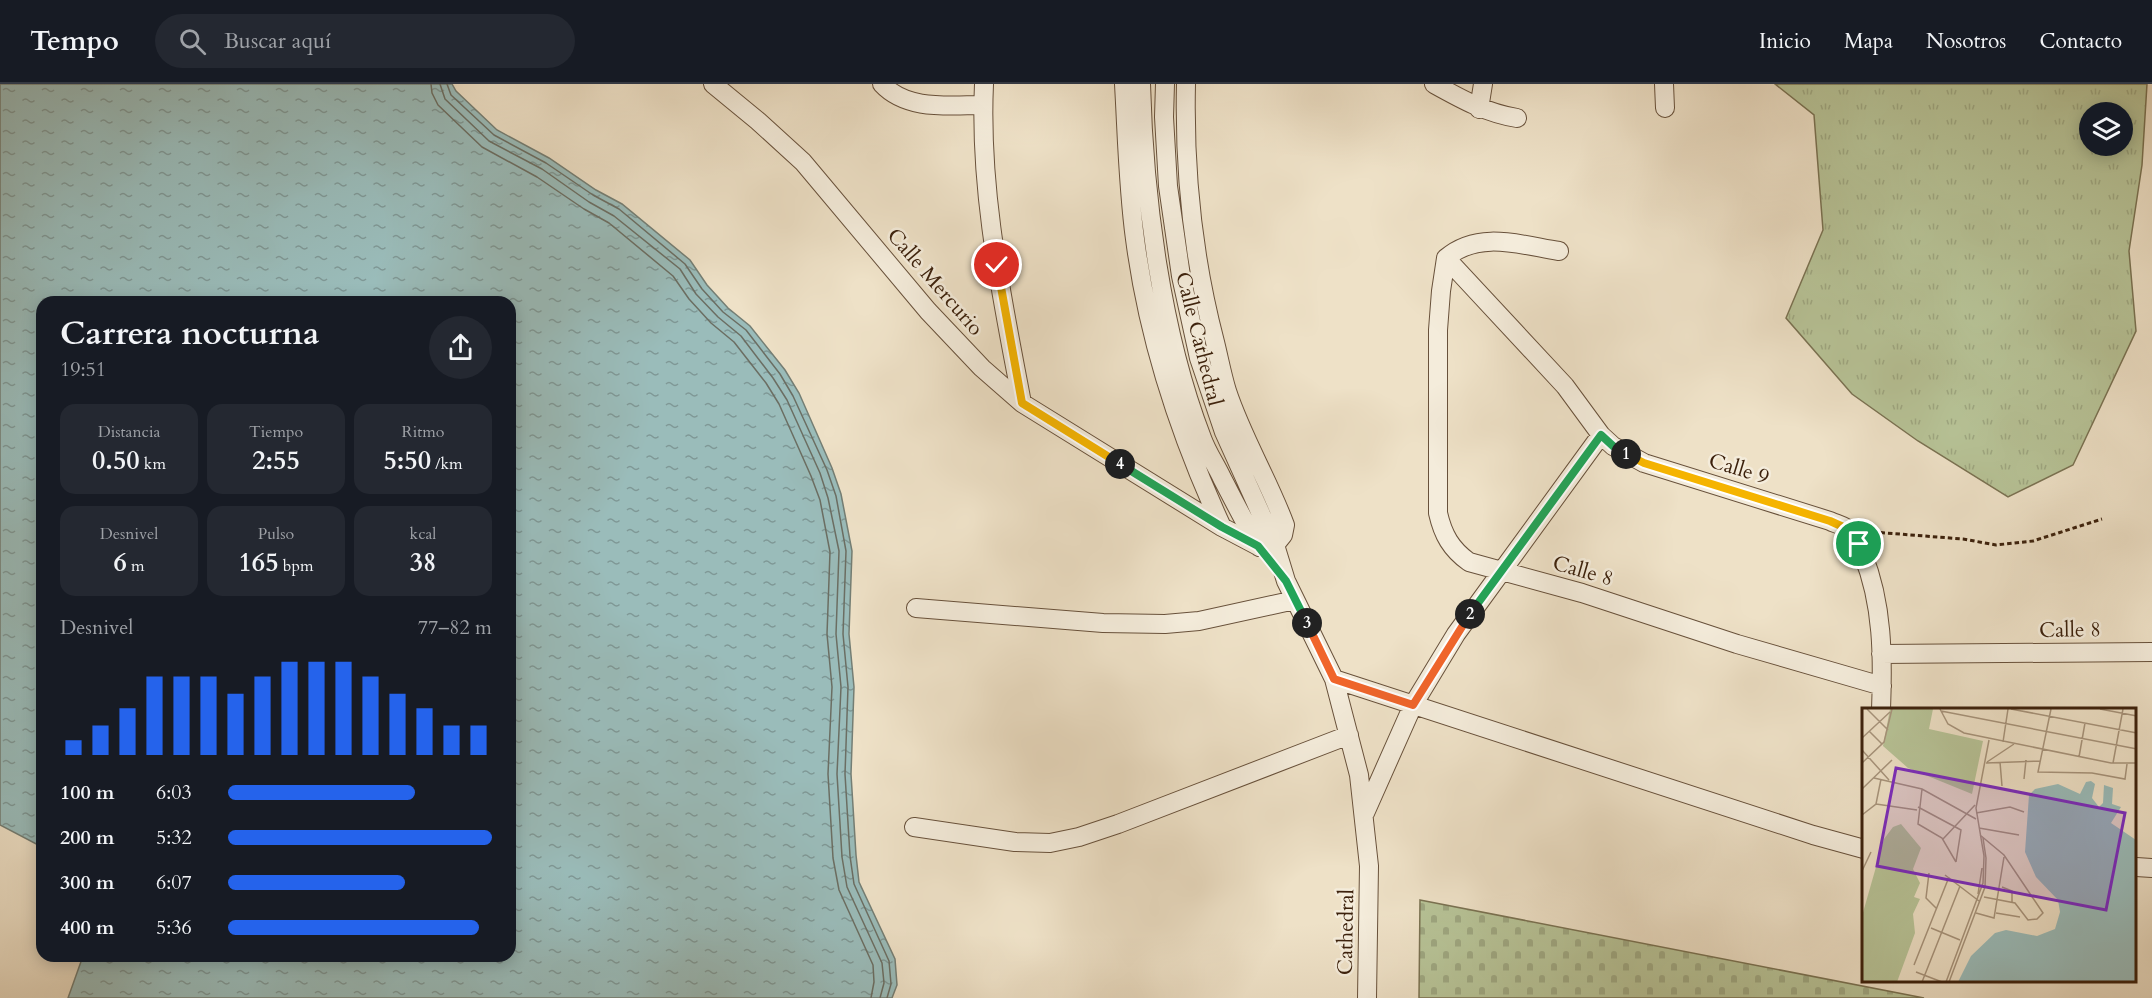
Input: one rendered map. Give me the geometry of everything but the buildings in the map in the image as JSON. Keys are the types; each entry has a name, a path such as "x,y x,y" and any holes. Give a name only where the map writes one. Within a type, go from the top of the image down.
{"street":[{"name":"Calle Mercurio","path":"713,84 803,162 928,311 982,368 1022,403 1222,527 1266,545"},
{"path":"882,84 889,92 906,101 926,104 983,105"},
{"path":"984,84 984,164 988,212 1022,403"},
{"path":"1124,84 1127,156 1135,240 1149,318 1169,394 1197,473 1222,527"},
{"name":"Calle Cathedral","path":"1141,84 1148,189 1160,274 1174,343 1190,401 1203,440 1286,581 1334,679 1359,775 1369,866"},
{"name":"Calle Cathedral","path":"1165,84 1164,117 1168,186 1181,276 1199,358 1266,545"},
{"path":"1186,84 1187,169 1194,239 1207,311 1227,390 1285,525 1284,535 1266,545"},
{"path":"1434,84 1479,109 1517,118"},
{"path":"1479,109 1483,84"},
{"path":"1664,84 1665,108"},
{"path":"1446,258 1456,249 1484,241 1559,251"},
{"name":"Calle 9","path":"1446,258 1565,386 1601,435 1613,446 1644,463 1830,521 1850,530"},
{"name":"Calle 8","path":"1446,258 1438,330 1438,513 1442,529 1457,554 1469,562 1501,572 1582,592 1737,644 1882,686"},
{"path":"1364,814 1413,705 1456,634 1601,435"},
{"path":"1850,530 1869,568 1881,627 1881,708"},
{"path":"916,608 1103,623 1165,624 1199,621 1295,600"},
{"name":"Calle 8","path":"1881,654 2152,652"},
{"path":"1334,679 1813,835 1862,848"},
{"path":"914,827 1015,842 1050,843 1079,837 1349,735"},
{"name":"Cathedral","path":"1366,998 1369,866"},
{"path":"2137,867 2152,868"}],"path":[{"path":"1850,530 1963,539 1996,545 2033,541 2102,519"}],"green space":[{"path":"1775,84 2147,84 2142,165 2129,251 2136,331 2073,465 2008,497 1918,441 1852,394 1786,318 1823,230 1814,115"},
{"path":"1420,900 1924,998 1419,998"}],"water":[{"path":"0,84 452,84 456,91 497,130 549,158 596,190 622,204 690,260 707,285 728,308 750,326 785,370 799,393 841,494 852,551 849,634 854,687 851,774 856,855 859,882 895,959 897,985 892,998 68,998 81,962 516,962 516,296 36,296 36,844 0,825"}],"route":[{"path":"997,265 1022,403 1222,527 1258,546 1286,581 1334,679 1413,705 1456,634 1601,435 1625,454 1644,463 1830,521 1850,530 1859,544"}]}
